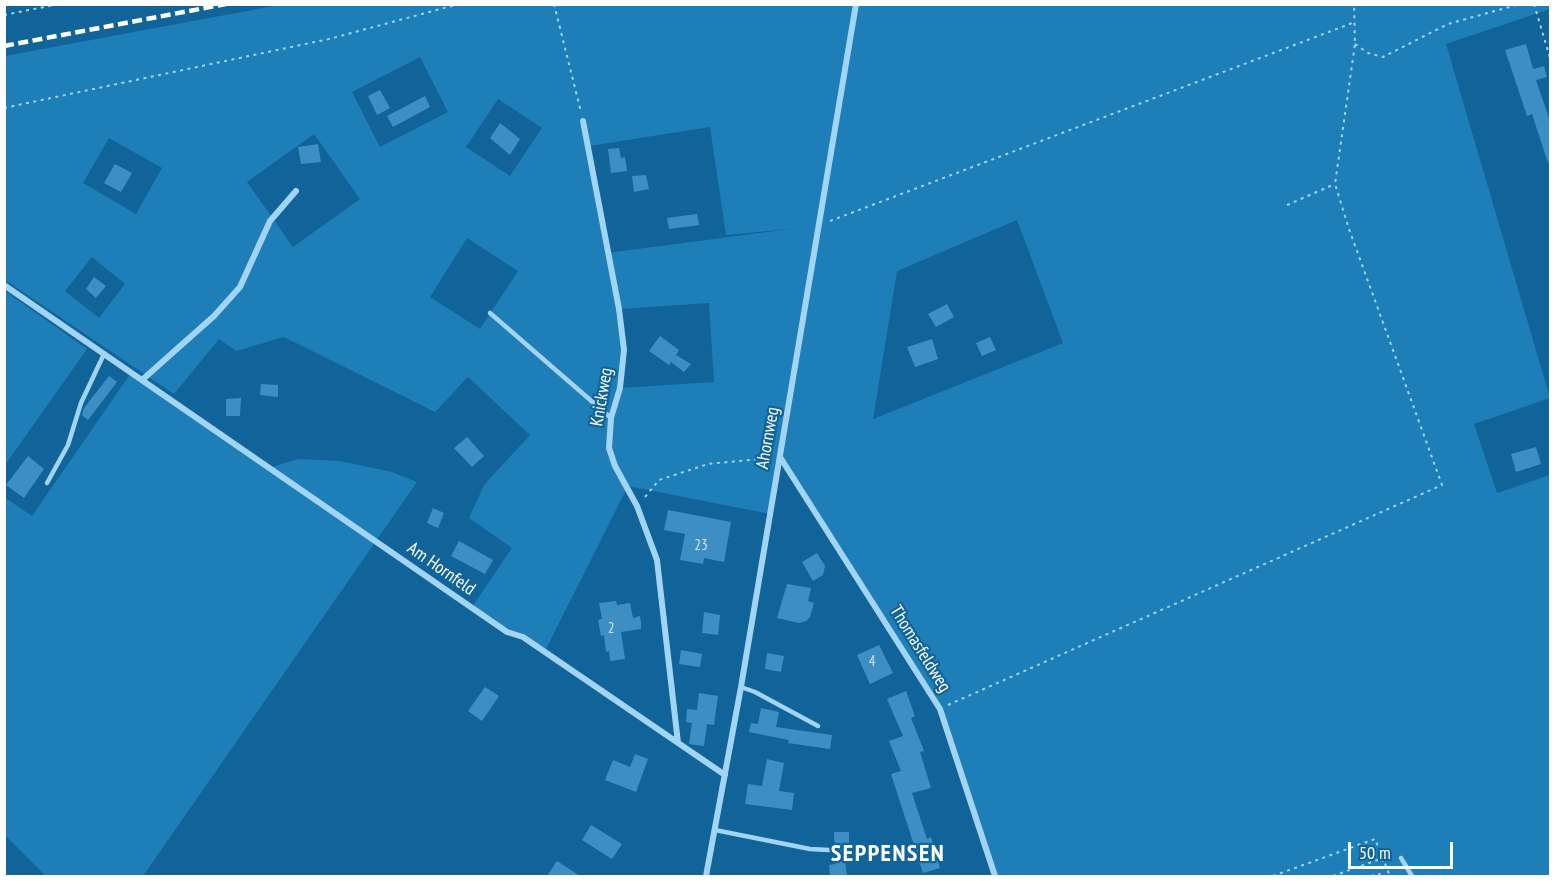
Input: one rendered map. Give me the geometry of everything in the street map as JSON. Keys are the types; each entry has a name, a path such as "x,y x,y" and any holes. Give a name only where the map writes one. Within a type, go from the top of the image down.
{"street":[{"name":"Ahornweg","path":"706,876 741,687 856,4"},
{"name":"Knickweg","path":"583,121 619,309 624,350 620,388 611,418 609,448 615,466 637,506 657,560 678,743"},
{"path":"142,380 214,316 240,286 270,221 296,192"},
{"name":"Am Hornfeld","path":"4,285 507,632 523,637 725,775"},
{"name":"Thomasfeldweg","path":"780,457 940,709 995,876"}],"lane":[{"path":"490,313 611,418"},
{"path":"47,483 68,445 81,403 104,354"},
{"path":"741,687 755,692 818,726"},
{"path":"715,830 810,849 829,850"},
{"path":"1401,858 1412,876"}],"path":[{"path":"21,4 25,11"},
{"path":"4,15 59,4"},
{"path":"4,108 329,39 459,4"},
{"path":"554,4 583,121"},
{"path":"940,709 1442,485 1349,230 1335,184 1355,44 1354,4"},
{"path":"1355,44 1368,53 1383,57 1448,24 1520,4"},
{"path":"1534,4 1551,58"},
{"path":"819,225 1354,22"},
{"path":"1287,205 1335,184"},
{"path":"637,506 659,480 708,464 780,457"},
{"path":"1273,876 1375,839 1390,876"},
{"path":"1371,876 1379,875 1383,858"},
{"path":"1333,876 1383,858"}],"shaded area":[{"path":"279,5 1550,5 1550,9 1446,44 1550,398 1474,424 1497,493 1550,475 1550,876 995,876 940,709 780,458 770,514 628,486 545,651 508,632 472,607 512,548 469,518 484,485 530,435 468,377 435,412 284,337 236,351 219,339 174,394 5,280 5,56","holes":["420,57 448,112 380,147 352,92","498,99 542,128 510,176 466,147","710,127 726,235 790,229 607,253 589,146","314,134 360,199 293,247 247,182","109,138 162,168 136,214 83,183","1017,220 1063,343 873,419 897,271","467,238 518,271 480,329 430,297","92,257 125,284 99,318 65,291","709,303 714,382 620,388 624,350 619,309"]},
{"path":"5,291 87,349 5,465"},
{"path":"131,373 269,468 297,459 340,461 392,472 417,482 143,876 46,876 5,835 4,497 32,516"}],"building":[{"path":"1526,44 1533,69 1544,66 1547,77 1536,80 1551,124 1551,163 1548,163 1532,114 1527,116 1505,50"},
{"path":"380,90 390,108 377,115 368,96"},
{"path":"425,96 430,107 393,127 387,116"},
{"path":"500,123 520,139 510,155 490,138"},
{"path":"318,144 321,162 301,164 298,147"},
{"path":"619,148 621,158 625,157 627,171 611,173 608,149"},
{"path":"115,164 132,173 121,192 104,183"},
{"path":"646,175 649,189 634,192 632,176"},
{"path":"697,214 699,225 669,229 667,218"},
{"path":"94,277 106,286 96,298 86,289"},
{"path":"947,304 954,317 936,327 928,314"},
{"path":"660,336 679,350 676,355 691,364 684,372 671,362 669,365 649,351"},
{"path":"990,337 996,350 982,356 976,343"},
{"path":"932,339 938,359 915,367 907,347"},
{"path":"109,376 117,382 88,420 82,415 84,408"},
{"path":"261,384 278,385 278,397 260,395"},
{"path":"241,398 240,416 226,416 226,399"},
{"path":"467,437 484,456 472,467 454,448"},
{"path":"1536,447 1541,464 1516,472 1511,454"},
{"path":"28,456 44,469 24,498 6,485"},
{"path":"433,508 444,513 438,528 427,523"},
{"path":"668,510 731,522 724,562 704,558 703,564 680,560 685,534 664,530"},
{"path":"459,541 493,560 485,574 451,556"},
{"path":"817,553 825,566 823,575 813,581 802,562"},
{"path":"787,584 811,588 808,601 814,603 810,617 806,621 799,623 777,618"},
{"path":"616,601 617,605 630,603 633,618 640,616 641,629 621,632 625,659 610,661 609,651 606,652 604,635 601,636 598,620 602,619 599,603"},
{"path":"704,612 720,615 718,635 702,633"},
{"path":"879,645 893,673 870,684 857,655"},
{"path":"681,650 702,654 700,667 679,664"},
{"path":"767,653 784,656 781,672 765,669"},
{"path":"485,687 499,696 482,721 468,711"},
{"path":"906,691 915,716 911,718 924,751 920,752 931,788 912,793 927,839 931,837 940,868 923,873 891,774 901,771 889,741 903,736 887,699"},
{"path":"699,693 718,696 714,725 707,724 704,746 689,744 692,723 686,722 687,709 697,710"},
{"path":"761,708 779,712 776,727 832,735 830,749 788,743 789,740 749,732 751,723 758,724"},
{"path":"635,754 648,759 636,792 605,780 613,760 630,767"},
{"path":"767,759 784,763 779,791 794,793 792,810 745,804 748,784 762,786"},
{"path":"591,825 622,844 612,859 582,840"},
{"path":"834,832 849,832 849,851 844,852 847,876 830,876 829,865 835,864"},
{"path":"557,861 580,876 547,876"}],"railway":[{"path":"4,46 226,4"}],"district":[{"name":"SEPPENSEN","path":"888,854"}]}
